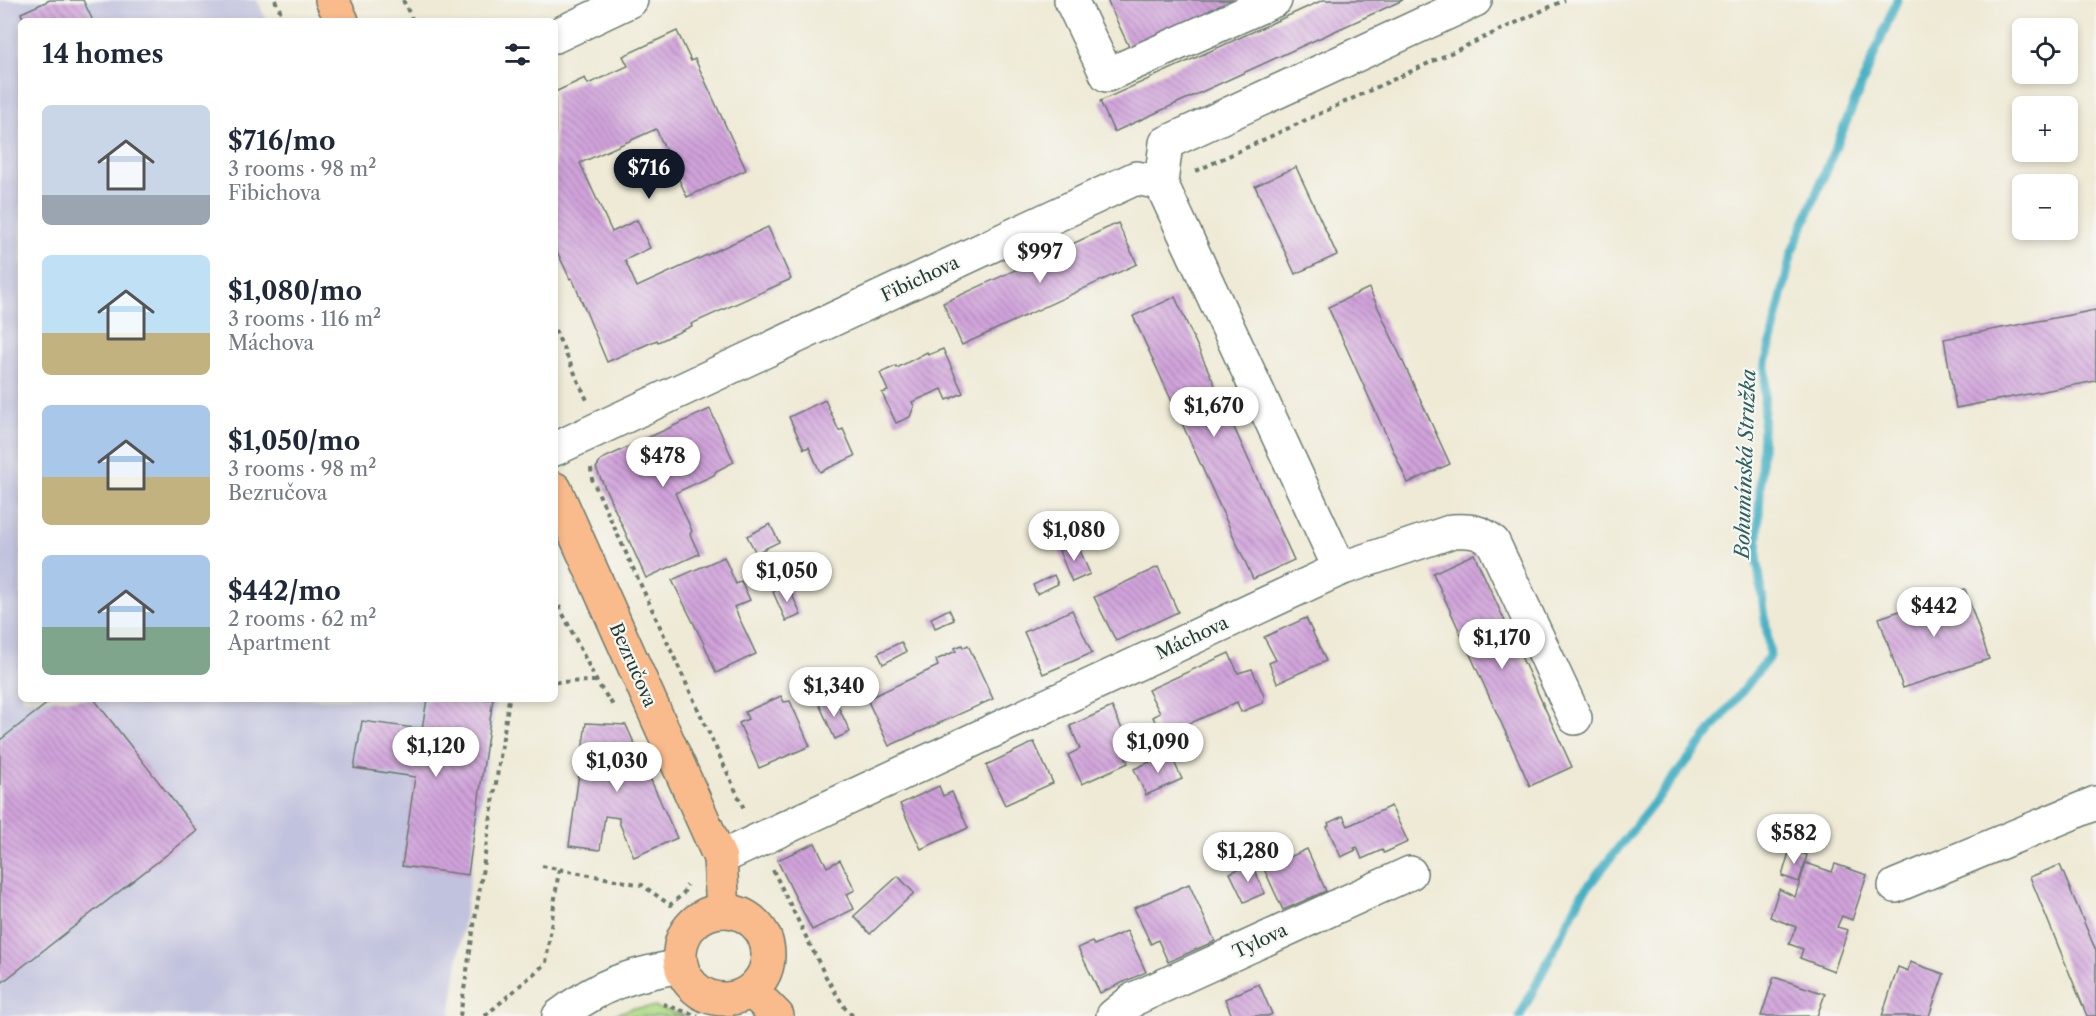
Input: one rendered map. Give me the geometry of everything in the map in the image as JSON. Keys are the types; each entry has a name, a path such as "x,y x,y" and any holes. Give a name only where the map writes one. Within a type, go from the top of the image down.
{"main road":[{"path":"332,0 341,18"},
{"name":"Bezručova","path":"558,496 720,858 723,911"},
{"path":"723,911 738,913 752,921 762,933 768,948 768,964 761,979 751,990 735,998 718,999 701,993 688,981 681,966 680,950 684,935 694,922 707,914 723,911"},
{"path":"751,990 777,1016"}],"street":[{"path":"558,35 631,0"},
{"path":"1071,0 1107,75 1275,0"},
{"path":"1340,569 1161,183 1166,143 1475,0"},
{"name":"Fibichova","path":"558,448 1137,178 1161,183"},
{"name":"Máchova","path":"720,858 1340,569 1453,531 1471,530 1482,533 1493,542 1575,718"},
{"path":"1895,886 2096,803"},
{"name":"Tylova","path":"1113,1016 1134,999 1410,873"},
{"path":"559,1016 582,999 608,985 644,972 681,966"}],"path":[{"path":"275,0 284,18"},
{"path":"403,0 412,18"},
{"path":"1161,183 1185,176 1565,0"},
{"path":"558,337 600,428"},
{"path":"590,465 592,479 758,840 826,977 845,1008 854,1016"},
{"path":"558,604 596,681 618,712"},
{"path":"558,682 596,681"},
{"path":"460,1016 509,702"},
{"path":"542,866 642,885 670,905 683,894 690,877"},
{"path":"485,1016 546,963 559,869"}],"shaded area":[{"path":"0,0 257,0 266,18 18,18 18,702 496,702 450,1016 0,1016"}],"green space":[{"path":"654,1007 687,1016 609,1016 633,1008"}],"building":[{"path":"50,0 83,0 92,18 23,18 21,13"},
{"path":"1107,0 1245,0 1131,51"},
{"path":"1323,0 1403,0 1114,132 1100,101"},
{"path":"677,31 691,61 695,59 746,170 687,197 656,129 580,163 612,232 637,220 650,248 625,260 637,287 768,227 791,279 691,324 692,326 658,342 657,340 607,362 572,278 570,279 558,253 558,91 585,78 588,84 628,66 623,56"},
{"path":"1296,167 1337,255 1295,274 1255,186"},
{"path":"1118,223 1137,264 962,345 943,303"},
{"path":"1369,288 1450,464 1408,483 1328,307"},
{"path":"1175,297 1294,560 1253,579 1133,316"},
{"path":"2096,310 2096,381 1956,408 1944,339"},
{"path":"943,349 963,393 947,400 942,389 912,402 914,406 910,417 896,423 882,393 888,391 880,373 896,366 897,368 927,352 928,355"},
{"path":"825,400 839,431 843,429 855,456 820,472 809,447 804,449 789,417"},
{"path":"710,409 734,462 716,471 714,475 675,493 692,531 690,534 699,554 646,578 596,468 602,459"},
{"path":"770,524 779,542 756,553 747,536"},
{"path":"1077,543 1090,574 1072,582 1059,551"},
{"path":"1474,554 1572,767 1530,786 1433,573"},
{"path":"724,557 736,584 741,581 750,600 734,607 756,654 716,673 672,580"},
{"path":"1158,567 1178,612 1116,641 1094,597"},
{"path":"1054,575 1058,584 1037,594 1033,585"},
{"path":"788,585 801,615 786,621 773,592"},
{"path":"1965,589 1989,659 1903,688 1879,618"},
{"path":"949,609 954,620 935,628 931,618"},
{"path":"1072,610 1092,653 1043,674 1024,632"},
{"path":"1306,618 1326,661 1277,683 1269,663 1276,660 1264,637"},
{"path":"901,642 906,652 883,664 878,653"},
{"path":"962,645 963,648 968,645 993,699 889,746 867,699 938,666 936,660 956,651 955,648"},
{"path":"1229,653 1238,673 1252,669 1264,696 1263,703 1241,712 1237,702 1162,736 1153,717 1160,713 1148,690"},
{"path":"781,696 784,702 790,701 810,746 759,768 739,723 748,719 745,712"},
{"path":"834,697 850,732 835,739 819,704"},
{"path":"49,702 96,702 197,831 0,984 0,740"},
{"path":"426,702 493,702 468,875 402,866 415,777 354,768 362,721 422,729"},
{"path":"1112,707 1131,749 1124,753 1128,763 1082,784 1068,755 1080,749 1070,726"},
{"path":"586,723 626,725 677,838 634,857 619,818 605,816 600,850 569,846"},
{"path":"1034,742 1053,783 1005,805 986,765"},
{"path":"1170,753 1182,779 1146,795 1134,769"},
{"path":"939,786 943,796 952,792 968,828 921,849 900,804"},
{"path":"1391,806 1408,842 1384,853 1382,850 1362,859 1357,847 1354,848 1356,850 1341,857 1327,827 1328,823 1343,816 1348,826"},
{"path":"815,843 827,867 840,860 855,890 847,894 854,909 812,930 777,860"},
{"path":"1307,849 1326,891 1283,910 1264,869"},
{"path":"1790,849 1807,855 1799,882 1782,876"},
{"path":"1251,863 1265,893 1244,902 1230,873"},
{"path":"1806,863 1832,872 1835,864 1867,875 1852,920 1842,916 1837,927 1848,930 1834,971 1800,958 1803,949 1789,944 1796,927 1770,917 1779,889 1795,897"},
{"path":"2060,865 2096,951 2096,1016 2087,1016 2030,877"},
{"path":"898,876 914,893 870,934 854,916"},
{"path":"1189,884 1215,941 1168,962 1158,940 1151,944 1134,908"},
{"path":"1127,931 1146,972 1100,993 1078,948 1092,942 1094,945"},
{"path":"1910,962 1944,974 1929,1016 1882,1016 1898,967 1908,971"},
{"path":"1774,977 1825,994 1817,1016 1761,1016"},
{"path":"1259,984 1272,1014 1232,1016 1225,999"}],"waterway":[{"name":"Bohumínská Stružka","path":"1520,1016 1582,894 1770,656 1757,557 1766,363 1792,252 1897,0"}]}
